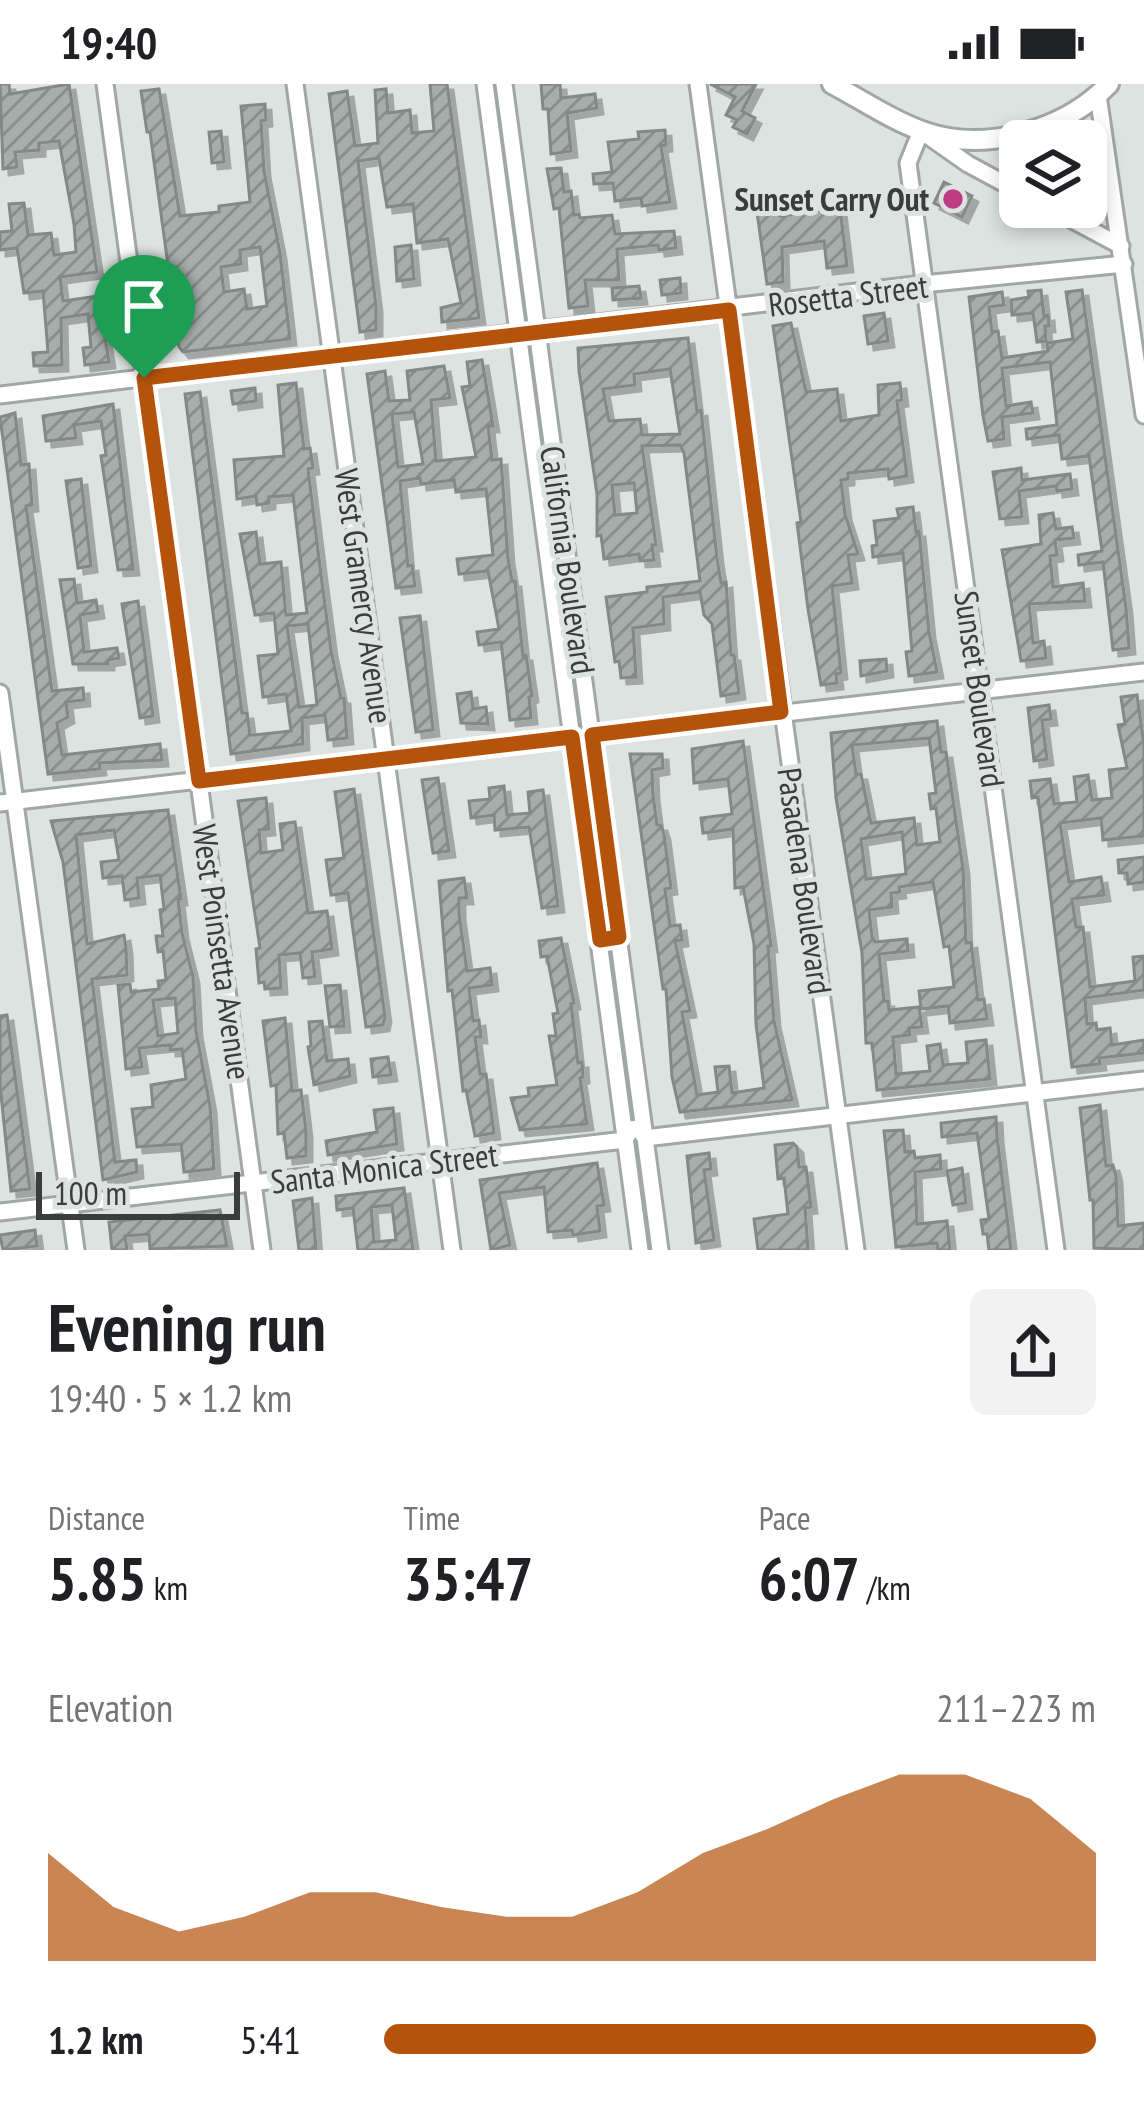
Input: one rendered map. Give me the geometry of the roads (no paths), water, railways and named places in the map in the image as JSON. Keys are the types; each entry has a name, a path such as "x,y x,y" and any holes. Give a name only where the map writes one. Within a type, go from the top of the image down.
{"main road":[{"path":"832,84 921,130 966,138 1020,134 1053,123 1103,89"}],"street":[{"name":"West Poinsetta Avenue","path":"105,84 262,1250"},
{"name":"West Gramercy Avenue","path":"295,84 452,1250"},
{"name":"California Boulevard","path":"485,84 640,1250"},
{"name":"California Boulevard","path":"504,84 660,1250"},
{"name":"Pasadena Boulevard","path":"698,84 856,1250"},
{"path":"1103,89 1144,415"},
{"path":"489,108 507,105"},
{"path":"921,130 999,181"},
{"name":"Sunset Boulevard","path":"921,130 908,163 1056,1250"},
{"path":"1087,228 1121,246"},
{"name":"Rosetta Street","path":"0,395 1124,264"},
{"path":"546,535 564,532"},
{"path":"8,802 572,737 578,724 592,735 1144,672"},
{"path":"0,693 8,802 76,1250"},
{"path":"600,940 619,937"},
{"name":"Santa Monica Street","path":"0,1212 626,1140 638,1128 645,1138 1144,1080"}],"place":[{"name":"Sunset Carry Out","path":"953,199"}]}
